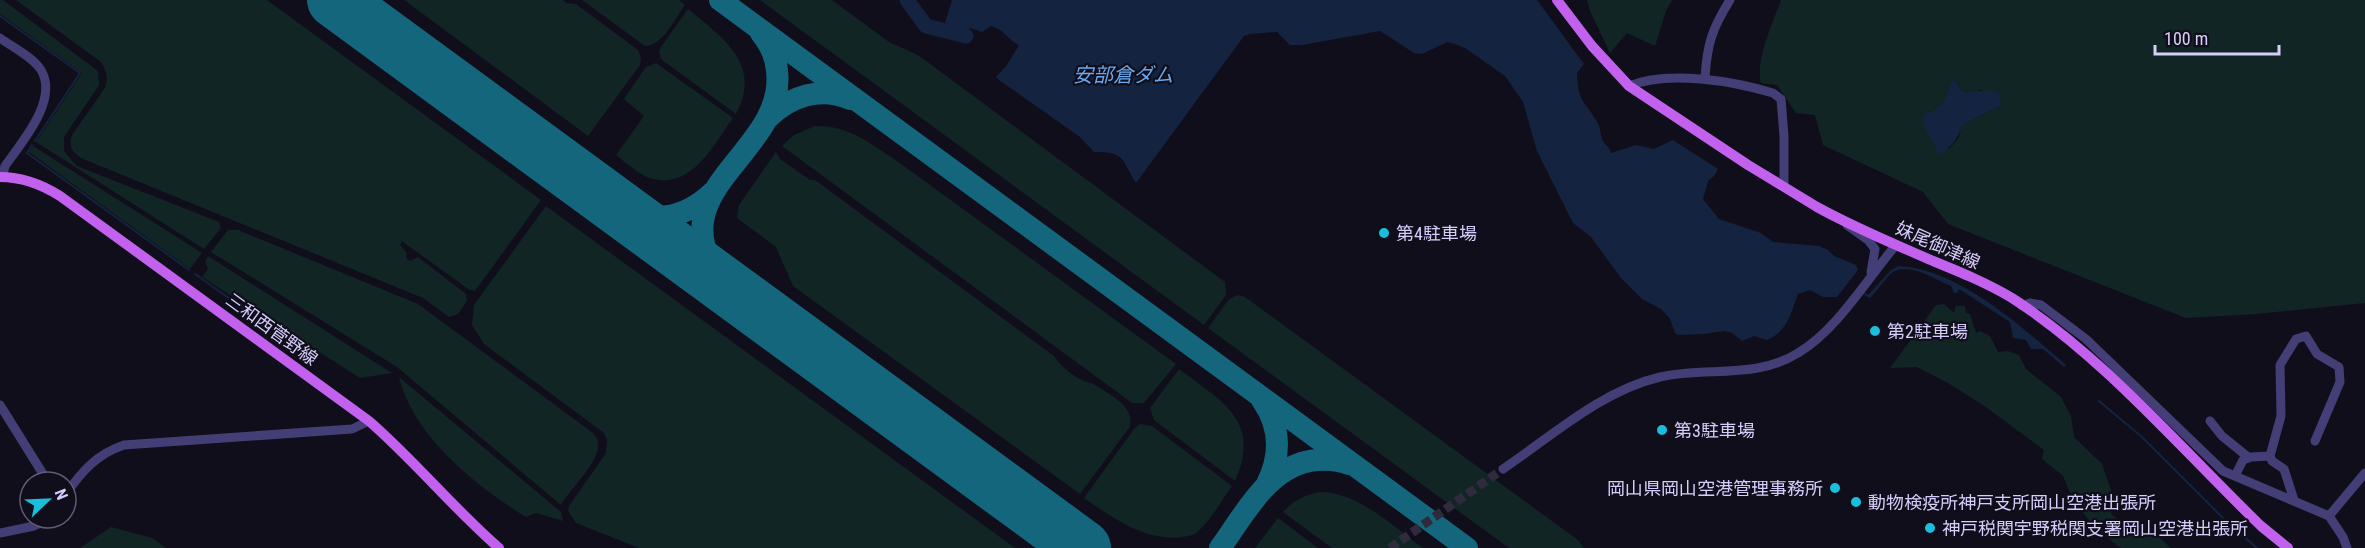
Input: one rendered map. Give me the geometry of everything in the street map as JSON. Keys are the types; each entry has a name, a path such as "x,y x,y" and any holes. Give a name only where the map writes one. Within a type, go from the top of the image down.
{"main road":[{"name":"妹尾御津線","path":"1557,0 1592,46 1629,86 1784,187 1843,221 1977,280 2022,306 2066,338 2261,526 2288,548"},
{"name":"三和西菅野線","path":"1,177 32,182 60,195 369,421 499,548"}],"street":[{"path":"1705,78 1706,51 1711,34 1730,0"},
{"path":"0,38 40,69 46,87 44,105 5,166 1,177"},
{"path":"1629,86 1642,81 1705,78 1773,93 1781,99 1784,187"},
{"path":"1843,221 1868,240 1875,249 1871,274"},
{"path":"1503,469 1605,399 1641,382 1677,374 1755,369 1795,355 1824,332 1896,245"},
{"path":"2022,306 2030,303 2041,305 2106,356 2211,462 2235,476 2329,516 2343,537 2347,548"},
{"path":"2294,500 2284,469 2270,456 2281,416 2280,365 2296,339 2306,336 2318,354 2339,367 2340,374 2340,382 2315,441"},
{"path":"2098,367 2106,356"},
{"path":"0,405 41,470"},
{"path":"78,478 98,457 124,446 352,429 369,421"},
{"path":"2210,422 2222,436 2248,457"},
{"path":"2235,476 2243,460 2248,457 2270,456"},
{"path":"2329,516 2365,473"},
{"path":"0,533 18,529"}],"green space":[{"path":"0,0 98,71 99,85 64,137 64,151 77,166 219,222 221,228 204,249 36,142 82,73 0,14"},
{"path":"16,0 267,0 541,200 475,291 468,289 402,241 400,245 407,253 406,258 410,261 418,257 466,294 467,301 458,314 449,317 423,298 81,158 75,153 70,143 72,135 105,88 107,78 105,68 101,62"},
{"path":"404,0 563,0 566,3 576,4 638,50 641,58 640,65 588,136"},
{"path":"582,0 679,0 685,5 663,36 651,45 645,46"},
{"path":"760,0 832,0 889,42 918,55 1225,282 1226,295 1204,325"},
{"path":"1587,0 1672,0 1666,11 1655,46 1627,33 1610,53"},
{"path":"1781,0 2365,0 2365,303 2256,314 2186,318 1948,224 1923,192 1823,145 1815,115 1796,113 1777,85 1761,83 1760,64","holes":["1956,80 1962,91 1981,90 2001,106 1962,125 1959,137 1949,149 1929,112 1943,103 1953,81"]},
{"path":"688,9 725,41 742,66 745,80 743,96 736,114 661,59 659,52 661,47"},
{"path":"656,63 733,118 708,154 688,173 676,179 662,180 647,177 616,155 644,116 624,99 646,67"},
{"path":"815,126 827,126 858,136 897,161 1176,364 1144,403 1132,403 782,146 794,135"},
{"path":"33,146 202,253 190,269 29,152"},
{"path":"776,152 780,159 810,180 815,180 1054,356 1071,373 1120,401 1129,413 1129,428 1080,494 793,286 776,247 737,218 739,205"},
{"path":"546,206 1015,548 639,548 576,523 568,511 569,506 606,453 607,440 604,433 484,344 472,325 474,305"},
{"path":"228,230 238,230 418,304 593,433 598,441 598,450 588,469 561,505 397,367 211,252"},
{"path":"208,256 392,373 360,378 202,277 208,269 205,262"},
{"path":"1238,295 1245,297 1578,540 1584,548 1509,548 1208,328 1229,299"},
{"path":"1944,304 1954,313 1956,306 1965,306 1976,333 1980,331 1990,336 1998,352 2008,351 2019,355 2026,369 2061,397 2071,416 2074,437 2102,464 2111,490 2111,514 2129,527 2142,522 2171,548 2121,548 2096,529 2073,500 2063,476 2042,459 2044,450 1983,405 1948,383 1917,367 1890,368 1936,305"},
{"path":"1179,369 1223,403 1233,414 1240,427 1244,442 1242,460 1235,481 1154,420 1150,408"},
{"path":"399,377 561,512 563,521 536,513 526,517 487,491 468,475 449,458 418,420 406,399"},
{"path":"1140,424 1152,426 1232,486 1195,534 1180,537 1151,535 1122,523 1084,498"},
{"path":"1319,492 1348,498 1361,504 1423,548 1332,548 1283,512 1299,499"},
{"path":"1278,518 1318,548 1255,548"},
{"path":"111,527 152,538 166,548 80,548"}],"water":[{"name":"安部倉ダム","path":"952,0 1537,0 1584,64 1577,73 1580,96 1598,124 1603,141 1611,153 1636,145 1654,149 1673,140 1718,169 1708,181 1703,199 1719,219 1761,233 1773,242 1819,246 1834,256 1856,265 1858,270 1837,297 1823,297 1810,290 1798,294 1784,327 1774,337 1767,340 1754,336 1742,341 1732,333 1724,331 1678,335 1670,319 1661,309 1642,299 1621,278 1591,237 1573,223 1537,151 1523,102 1505,76 1465,48 1455,44 1447,42 1422,54 1414,53 1380,31 1302,45 1290,45 1277,32 1244,36 1136,183 1121,158 1112,153 1094,152 1080,137 999,80 996,77 1007,65 1019,45 991,26 982,32 970,28 967,31 945,23"},
{"path":"1956,80 1962,91 1999,92 2001,106 1963,125 1954,142 1939,155 1922,123 1924,114 1935,110 1943,103 1952,81"},
{"path":"1898,266 1921,269 1966,288 2010,318 2066,365 2064,367 2043,349 2031,349 2026,340 2013,338 2010,322 1959,289 1957,293 1954,293 1951,286 1914,270 1899,269 1890,275 1871,297 1863,294 1868,295 1891,270"}],"waterway":[{"path":"907,0 926,26 966,36"},
{"path":"0,16 80,73 35,141"},
{"path":"32,145 27,153 189,270"},
{"path":"195,274 293,344"},
{"path":"2099,401 2142,437 2226,521 2257,548"}],"taxiway":[{"path":"720,0 1467,548"},
{"path":"728,288 707,254 702,225 710,199 762,127 774,101 777,71 772,51 761,33"},
{"path":"768,118 786,104 806,95 828,93 850,99"},
{"path":"613,204 640,214 665,216 689,209 713,192"},
{"path":"1262,400 1273,421 1277,442 1275,463 1267,484"},
{"path":"1220,548 1249,506 1272,481 1285,471 1317,460 1333,460 1349,464"}],"runway":[{"path":"335,0 1083,548"}],"tunnel":[{"path":"1390,548 1503,469"}],"place":[{"name":"第4駐車場","path":"1384,233"},
{"name":"第2駐車場","path":"1875,331"},
{"name":"第3駐車場","path":"1662,430"},
{"name":"岡山県岡山空港管理事務所","path":"1835,488"},
{"name":"動物検疫所神戸支所岡山空港出張所","path":"1856,502"},
{"name":"神戸税関宇野税関支署岡山空港出張所","path":"1930,528"}]}
